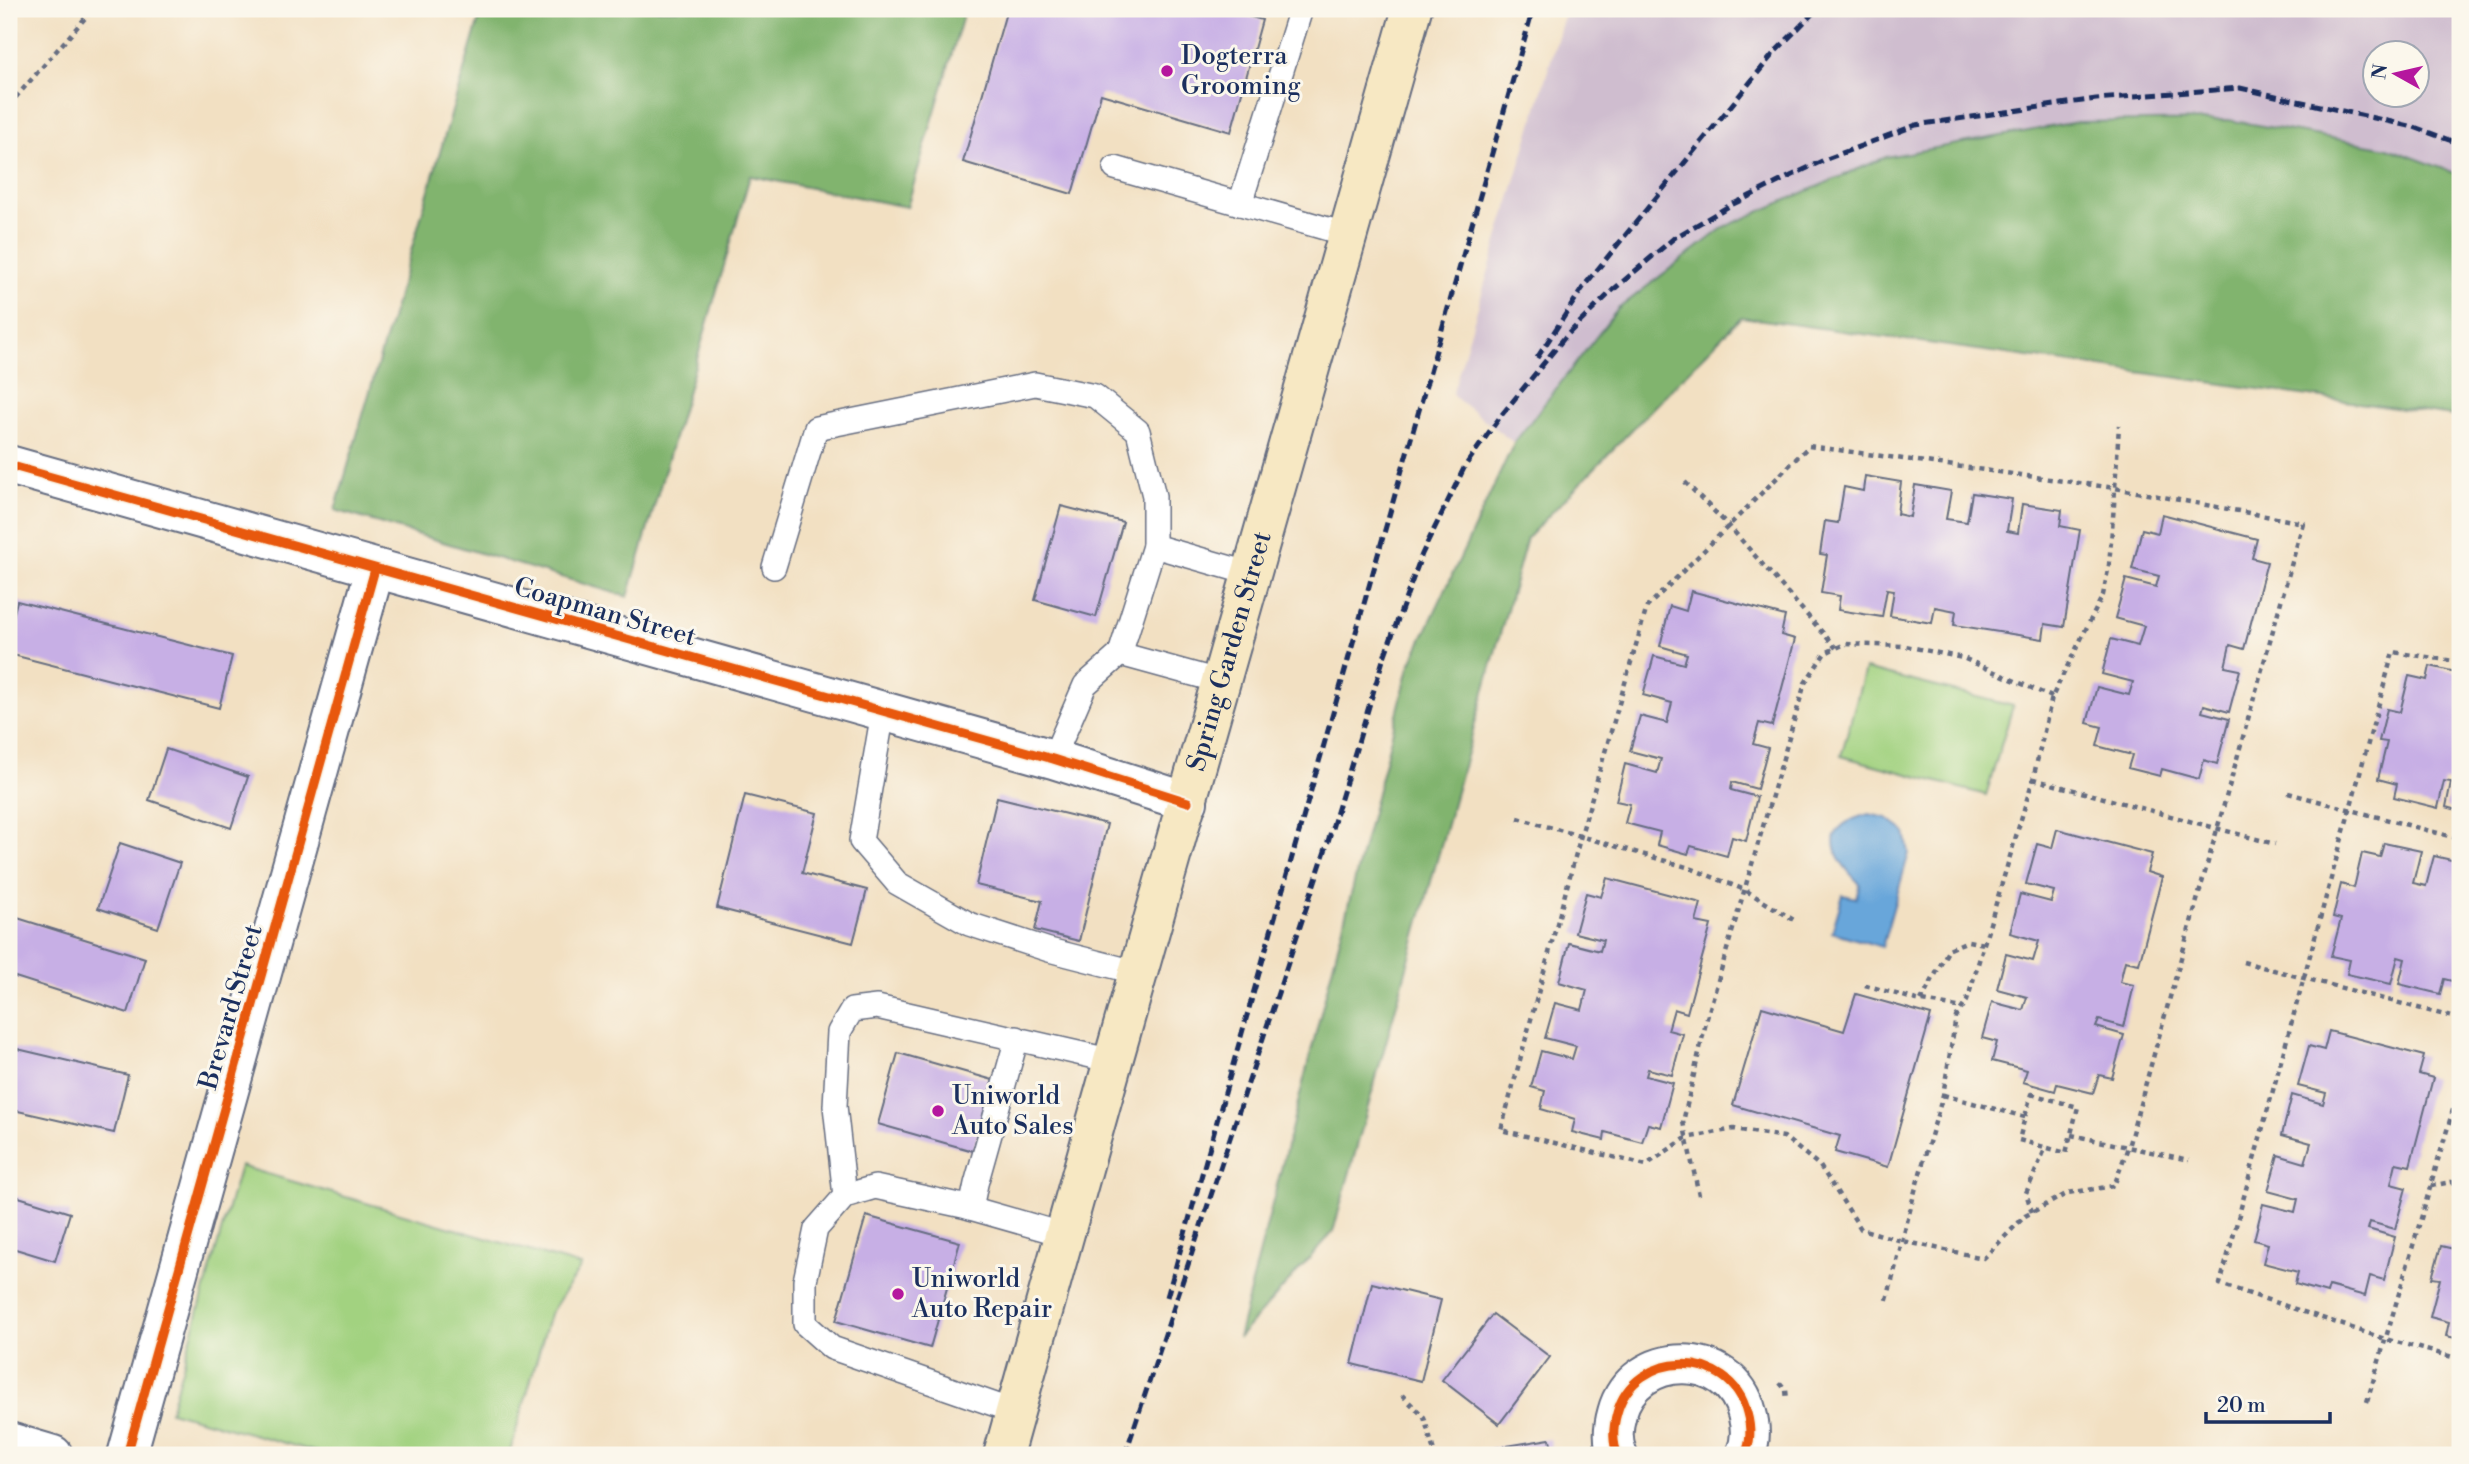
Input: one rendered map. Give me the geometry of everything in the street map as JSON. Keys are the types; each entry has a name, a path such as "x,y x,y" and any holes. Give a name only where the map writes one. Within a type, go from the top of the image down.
{"main road":[{"name":"Spring Garden Street","path":"1003,1455 1412,9"}],"street":[{"name":"Coapman Street","path":"9,465 1053,759 1188,802"},
{"name":"Brevard Street","path":"127,1455 375,569"},
{"path":"1618,1455 1613,1426 1619,1404 1632,1384 1652,1370 1674,1363 1698,1364 1718,1373 1734,1387 1745,1405 1751,1427 1745,1455"},
{"path":"9,1442 53,1455"}],"lane":[{"path":"1240,204 1301,9"},
{"path":"1115,168 1349,235"},
{"path":"774,567 816,428 1035,384 1095,396 1138,431 1154,496 1154,546 1120,654 1085,685 1053,759"},
{"path":"1154,546 1252,574"},
{"path":"1120,654 1222,682"},
{"path":"883,712 861,841 897,883 969,924 1049,950 1139,973"},
{"path":"845,1196 835,1106 839,1031 852,1010 877,1007 1113,1061"},
{"path":"971,1208 975,1184 1017,1038"},
{"path":"1016,1412 832,1348 805,1324 805,1281 816,1229 845,1196 875,1187 971,1208 1065,1235"}],"path":[{"path":"9,105 93,9"},
{"path":"1887,1300 1944,1095 1956,1017 1963,1008 1984,944 2033,779 2052,698 2103,595 2109,565 2119,425"},
{"path":"1809,446 2115,488 2302,523 2128,1147 2114,1186 2068,1193 2032,1212 1984,1258 1902,1241 1861,1228 1820,1166 1784,1137 1734,1129 1686,1138 1646,1165 1501,1130 1581,835 1647,607 1809,446"},
{"path":"1685,482 1729,527 1836,648"},
{"path":"1699,1195 1683,1122 1707,1018 1805,683 1825,653 1844,644 1905,646 1963,658 2052,698"},
{"path":"2460,662 2393,652 2220,1284 2385,1339 2460,1359"},
{"path":"2033,779 2275,844"},
{"path":"2288,793 2460,839"},
{"path":"1518,818 1690,868 1745,890 1797,922"},
{"path":"1921,1001 1950,949 1968,941 1984,944"},
{"path":"2243,962 2460,1019"},
{"path":"1865,985 1921,1001 1963,1008"},
{"path":"2367,1402 2460,1086"},
{"path":"2031,1094 2078,1107 2066,1153 2019,1140 2025,1117 2031,1094"},
{"path":"1944,1095 2025,1117"},
{"path":"2070,1135 2189,1160"},
{"path":"2032,1212 2026,1193 2046,1147"},
{"path":"2431,1186 2460,1183"},
{"path":"1402,1395 1424,1417 1435,1455"}],"shaded area":[{"path":"1566,9 2460,9 2460,175 2388,148 2227,120 2077,122 1886,157 1724,227 1618,309 1514,443 1452,395"}],"green space":[{"path":"482,9 965,9 907,207 750,176 628,597 335,510"},
{"path":"2228,120 2388,148 2460,175 2460,417 1741,317 1527,538 1333,1232 1238,1338 1409,667 1514,443 1618,309 1724,227 1886,157 2077,122"},
{"path":"1865,669 2013,706 1986,795 1841,756"},
{"path":"240,1166 581,1266 550,1314 509,1455 327,1455 170,1411"}],"water":[{"path":"1869,814 1887,818 1905,832 1909,853 1882,947 1832,932 1843,895 1856,898 1860,884 1836,853 1836,834 1842,826"}],"building":[{"path":"1007,9 1223,9 1262,20 1231,132 1101,94 1072,194 963,162"},
{"path":"1865,476 1901,482 1897,514 1910,517 1915,485 1951,491 1946,519 1967,522 1972,493 2012,499 2007,531 2018,533 2022,504 2062,510 2060,526 2080,530 2064,627 2045,624 2043,639 1954,625 1956,611 1935,607 1932,623 1890,616 1894,590 1887,589 1882,617 1838,610 1840,596 1821,593 1827,555 1820,554 1825,521 1838,523 1844,487 1863,491"},
{"path":"1061,506 1123,522 1096,617 1035,600"},
{"path":"2162,514 2257,539 2252,558 2267,562 2244,649 2230,645 2225,667 2240,670 2229,712 2204,705 2202,712 2229,719 2217,764 2204,760 2199,779 2162,769 2160,776 2128,768 2132,755 2097,746 2102,727 2087,723 2097,687 2129,695 2133,682 2102,674 2111,639 2138,646 2144,626 2115,618 2126,579 2156,587 2159,576 2132,569 2142,529 2158,533"},
{"path":"1691,591 1785,616 1781,635 1795,639 1772,726 1759,723 1753,744 1768,748 1757,789 1732,782 1731,790 1757,797 1746,841 1732,837 1727,856 1691,846 1688,854 1657,845 1660,832 1625,823 1630,804 1616,801 1625,764 1657,773 1661,759 1630,751 1640,716 1667,723 1672,703 1643,695 1654,656 1684,664 1687,654 1660,646 1670,606 1686,611"},
{"path":"17,601 232,656 219,708 9,654 9,633"},
{"path":"2430,666 2460,673 2460,811 2446,807 2451,782 2444,781 2438,808 2394,797 2397,784 2378,779 2387,742 2379,741 2387,709 2400,712 2409,676 2427,680"},
{"path":"166,749 248,777 231,828 149,800"},
{"path":"745,795 817,813 802,873 867,890 853,943 717,908"},
{"path":"997,797 1107,824 1079,941 1035,930 1042,901 976,885"},
{"path":"2057,829 2152,854 2147,872 2162,877 2139,964 2125,961 2120,982 2134,985 2124,1027 2099,1020 2096,1027 2124,1035 2112,1078 2099,1075 2093,1093 2057,1084 2055,1091 2023,1082 2027,1070 1992,1061 1997,1042 1982,1038 1992,1002 2023,1010 2027,997 1997,989 2006,954 2033,961 2039,941 2010,933 2020,894 2051,902 2054,891 2026,884 2037,844 2052,848"},
{"path":"120,843 180,863 158,928 98,908"},
{"path":"2384,843 2421,851 2413,883 2426,886 2434,856 2460,862 2460,983 2444,979 2440,994 2399,984 2405,959 2398,957 2391,984 2347,974 2350,960 2331,956 2341,919 2333,917 2341,884 2354,888 2362,853 2380,857"},
{"path":"1607,878 1701,903 1696,922 1711,925 1687,1013 1674,1009 1668,1030 1683,1034 1672,1075 1648,1069 1646,1076 1673,1083 1661,1127 1648,1124 1642,1142 1605,1132 1604,1140 1572,1132 1575,1119 1541,1109 1545,1091 1531,1087 1541,1051 1572,1059 1576,1046 1545,1038 1555,1003 1582,1010 1587,990 1559,982 1569,943 1600,951 1603,940 1575,933 1586,893 1601,897"},
{"path":"11,916 145,958 128,1013 9,975"},
{"path":"1856,994 1931,1015 1888,1167 1835,1152 1840,1136 1733,1105 1762,1007 1844,1031"},
{"path":"2329,1031 2424,1056 2419,1074 2433,1078 2410,1166 2396,1163 2391,1184 2406,1188 2395,1229 2370,1222 2368,1229 2395,1237 2384,1280 2370,1276 2365,1296 2329,1286 2327,1293 2295,1284 2298,1272 2263,1263 2268,1244 2254,1240 2263,1204 2295,1212 2298,1199 2268,1191 2278,1155 2305,1163 2311,1143 2282,1135 2292,1095 2323,1104 2326,1093 2298,1086 2309,1046 2324,1050"},
{"path":"9,1047 128,1075 114,1133 9,1109"},
{"path":"898,1053 993,1080 973,1151 878,1124"},
{"path":"9,1194 70,1213 55,1261 9,1247"},
{"path":"866,1216 960,1242 930,1348 836,1321"},
{"path":"2459,1227 2460,1339 2446,1336 2449,1322 2430,1317 2440,1279 2432,1278 2441,1246 2454,1249"},
{"path":"1372,1283 1441,1300 1421,1381 1352,1364"},
{"path":"1493,1314 1550,1357 1499,1424 1442,1380"},
{"path":"1550,1439 1553,1455 1458,1455 1458,1454"}],"railway":[{"path":"1167,1297 1533,9"},
{"path":"1537,358 1584,286 1774,53 1817,9"},
{"path":"1125,1455 1326,848 1383,660 1422,554 1465,466 1500,417 1565,337 1613,290 1674,238 1729,206 1824,160 1916,125 2096,99 2240,88 2414,127 2460,144"}],"cycle path":[{"path":"9,465 1053,759 1188,802"},
{"path":"127,1455 375,569"},
{"path":"1618,1455 1614,1440 1615,1424 1627,1392 1642,1377 1661,1367 1682,1364 1703,1367 1722,1376 1738,1391 1749,1424 1745,1455"}],"place":[{"name":"Dogterra Grooming","path":"1167,71"},
{"name":"Uniworld Auto Sales","path":"938,1111"},
{"name":"Uniworld Auto Repair","path":"898,1294"}]}
